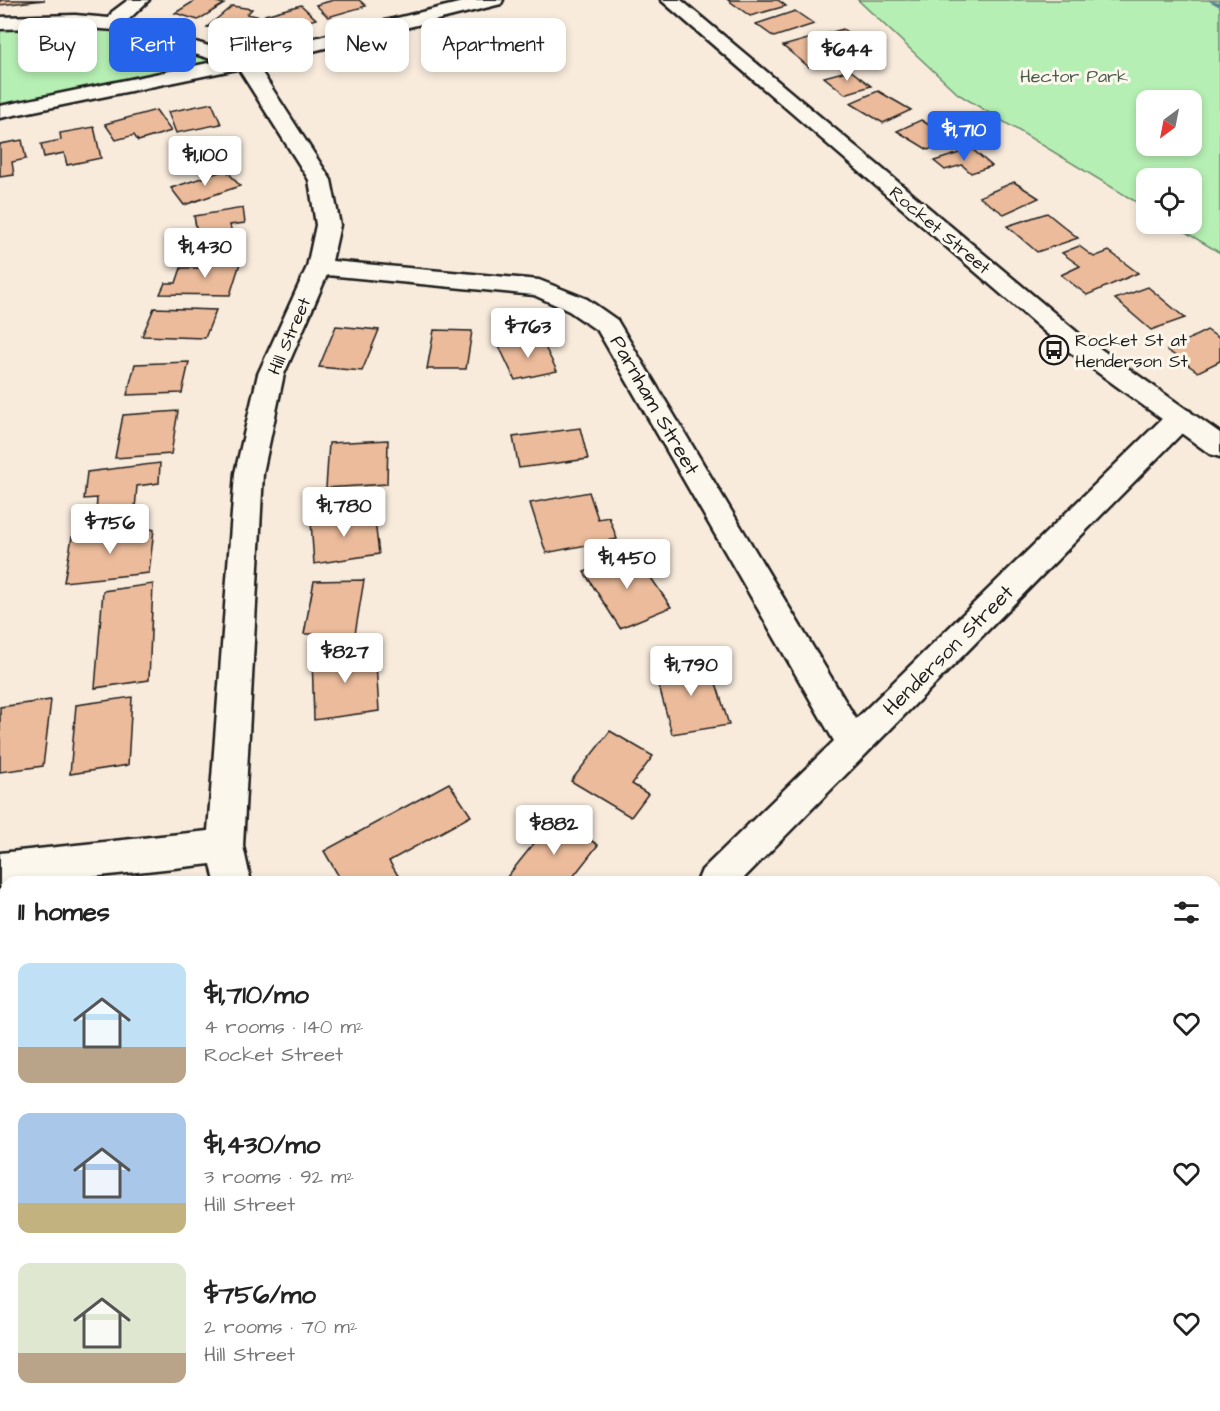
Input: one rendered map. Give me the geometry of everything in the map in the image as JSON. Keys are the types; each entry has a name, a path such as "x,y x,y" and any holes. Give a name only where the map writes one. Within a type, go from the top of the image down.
{"street":[{"path":"118,18 140,0"},
{"path":"313,45 494,0"},
{"name":"Rocket Street","path":"670,0 1060,331 1220,447"},
{"name":"Hill Street","path":"0,23 75,21 109,23"},
{"path":"0,112 208,69"},
{"name":"Hill Street","path":"232,876 225,846 249,473 271,374 319,267 328,225 320,180 251,72"},
{"name":"Parnham Street","path":"319,267 539,288 578,305 608,326 853,744"},
{"name":"Henderson Street","path":"721,876 1180,418"},
{"path":"0,870 225,846"}],"green space":[{"name":"Hector Park","path":"858,0 1220,0 1220,253 1189,234 1202,234 1202,168 1136,168 1136,202 958,94"},
{"path":"0,23 18,23 18,72 97,72 97,24 109,24 109,72 193,72 0,110"},
{"path":"196,49 208,53 208,69 196,71"}],"building":[{"path":"0,0 45,0 0,5"},
{"path":"196,0 210,0 224,4 198,20 175,13"},
{"path":"334,0 359,0 366,6 328,17 316,5"},
{"path":"728,0 778,0 786,6 750,16"},
{"path":"301,5 316,19 268,18 265,15"},
{"path":"232,6 252,9 247,14 261,17 260,18 218,18"},
{"path":"795,11 814,24 774,37 756,24"},
{"path":"843,29 870,50 809,67 783,46"},
{"path":"850,70 871,86 845,94 824,77"},
{"path":"878,91 911,110 883,123 850,103"},
{"path":"212,103 221,124 176,133 168,112"},
{"path":"156,110 171,131 138,141 134,135 116,140 105,124"},
{"path":"921,120 952,139 928,150 897,131"},
{"path":"94,127 101,158 67,165 64,153 44,157 41,144 61,140 60,133"},
{"path":"22,140 26,159 12,162 14,175 0,177 0,144"},
{"path":"972,149 992,166 971,173 962,165 945,170 934,161"},
{"path":"226,170 240,186 184,205 171,188"},
{"path":"1014,182 1039,198 1004,214 979,197"},
{"path":"243,208 245,223 230,225 233,238 199,244 194,216"},
{"path":"1047,213 1078,238 1037,252 1007,226"},
{"path":"1079,246 1094,257 1109,251 1138,273 1087,295 1061,275 1080,266 1062,253"},
{"path":"203,260 241,260 230,295 160,294 165,283 176,283 181,268 200,268"},
{"path":"1148,287 1185,318 1151,330 1115,299"},
{"path":"154,308 216,310 205,338 142,336"},
{"path":"336,326 379,330 362,371 319,367"},
{"path":"434,330 472,331 466,369 427,369"},
{"path":"1207,330 1220,339 1220,361 1198,372 1167,350"},
{"path":"540,337 557,371 515,380 499,346"},
{"path":"189,362 182,393 127,395 135,364"},
{"path":"178,411 171,454 115,458 123,415"},
{"path":"580,428 588,459 519,468 513,437"},
{"path":"388,440 387,484 326,488 329,443"},
{"path":"160,463 159,483 137,486 135,509 96,514 97,498 84,499 87,472"},
{"path":"589,492 598,519 609,517 617,539 546,553 530,503"},
{"path":"374,513 379,554 314,564 311,522"},
{"path":"154,529 149,573 64,582 72,537"},
{"path":"634,553 671,607 620,628 584,572"},
{"path":"364,580 355,634 304,634 314,581"},
{"path":"153,584 149,680 95,688 103,591"},
{"path":"375,647 379,711 314,720 312,656"},
{"path":"709,660 729,725 672,734 654,668"},
{"path":"132,697 128,765 70,774 76,705"},
{"path":"51,700 43,766 0,772 0,707"},
{"path":"610,731 653,756 632,784 648,794 631,817 571,781"},
{"path":"449,783 471,816 389,861 398,876 339,876 324,851"},
{"path":"555,817 598,845 574,876 508,876"}],"waterway":[{"path":"1211,0 1220,5"}],"place":[{"name":"Rocket St at Henderson St","path":"1054,350"}]}
